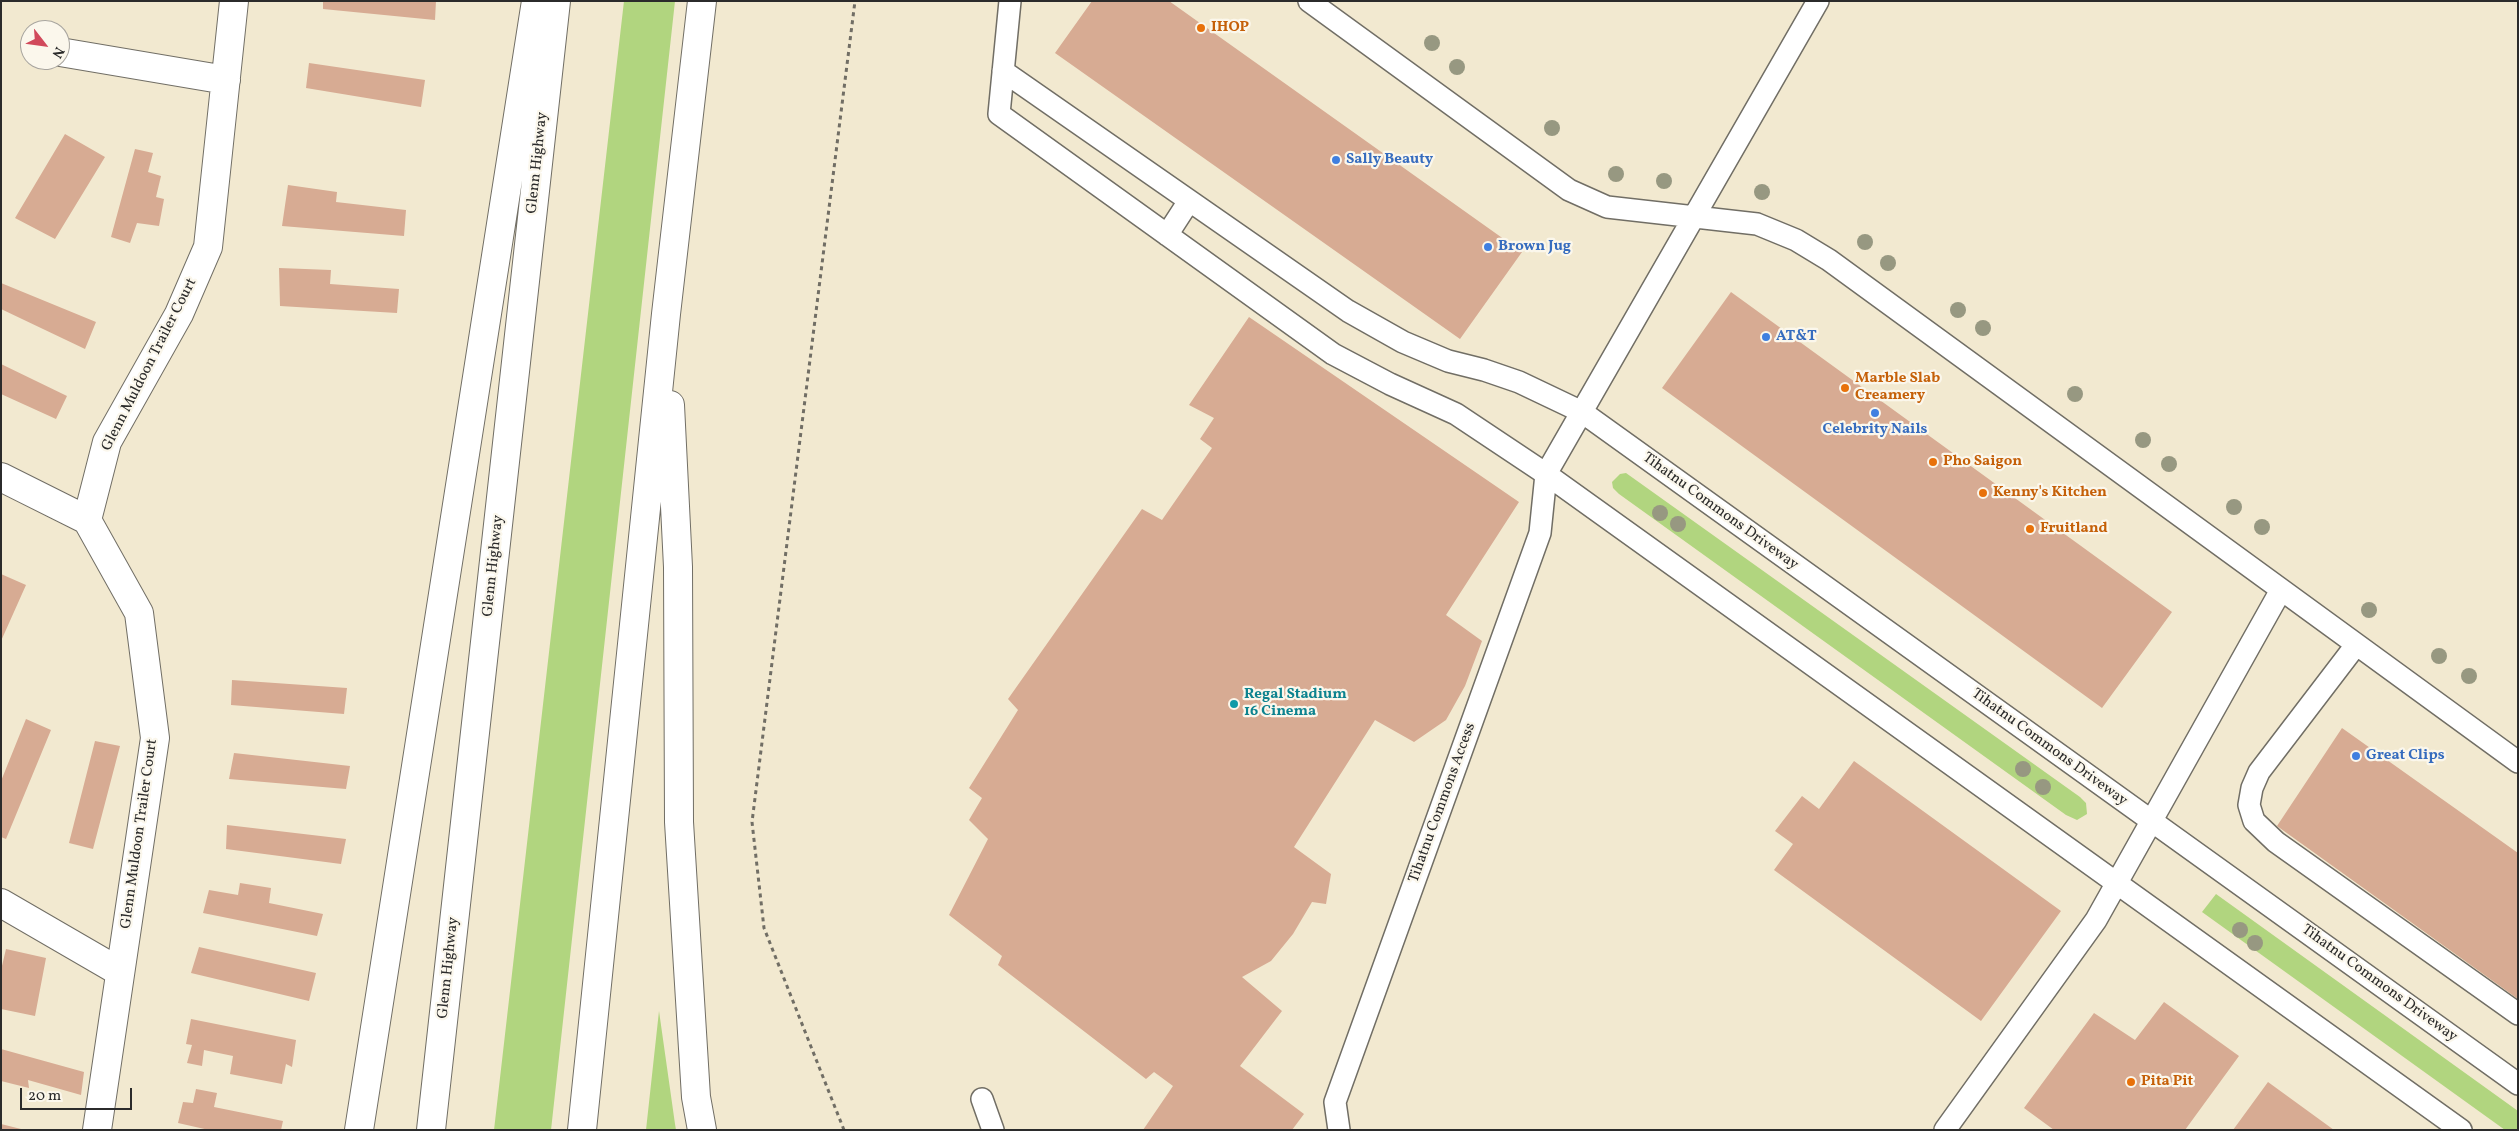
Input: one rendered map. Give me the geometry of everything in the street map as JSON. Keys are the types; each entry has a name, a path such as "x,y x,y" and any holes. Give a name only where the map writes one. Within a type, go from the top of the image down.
{"main road":[{"name":"Glenn Muldoon Trailer Court","path":"97,1130 155,738 139,613 87,520 107,442 179,314 208,247 234,1"},
{"path":"359,1130 536,1"},
{"name":"Glenn Highway","path":"431,1130 556,1"},
{"path":"582,1130 666,314 702,1"},
{"path":"70,54 226,80"},
{"path":"666,314 678,567 679,822 696,1098 702,1130"},
{"path":"1,477 87,520"},
{"path":"1,903 120,972"}],"lane":[{"path":"1010,1 999,114 1333,354 1390,384 1456,414 1546,474 2461,1130"},
{"path":"1308,1 1569,190 1607,207 1757,224 1796,240 1829,260 2518,762"},
{"path":"1546,474 1818,1"},
{"name":"Tihatnu Commons Driveway","path":"1003,71 1348,311 1403,342 1448,361 1484,370 1519,382 1582,412 2518,1084"},
{"path":"1167,235 1189,201"},
{"name":"Tihatnu Commons Access","path":"1339,1130 1335,1102 1540,533 1546,474"},
{"path":"1945,1130 2096,920 2281,590"},
{"path":"2356,645 2259,772 2252,788 2249,806 2254,821 2276,842 2518,1014"},
{"path":"982,1098 993,1130"}],"path":[{"path":"844,1130 764,928 752,822 855,1"}],"green space":[{"path":"624,1 675,1 551,1130 494,1130"},
{"path":"1626,473 2080,797 2086,803 2087,814 2077,820 2066,815 1619,494 1613,488 1612,482 1620,474"},
{"path":"2216,894 2518,1111 2518,1130 2505,1130 2202,912"},
{"path":"659,1011 675,1124 676,1130 646,1130"}],"building":[{"path":"323,1 436,1 435,20 323,9"},
{"path":"1092,1 1169,1 1522,252 1460,339 1055,53"},
{"path":"309,63 425,80 421,107 306,88"},
{"path":"65,134 105,157 55,239 15,218"},
{"path":"135,149 153,153 148,172 161,176 156,197 164,199 159,226 137,223 130,243 111,237"},
{"path":"288,185 337,192 336,202 406,210 404,236 282,226"},
{"path":"279,268 331,270 330,284 399,289 397,313 280,306"},
{"path":"1,283 96,322 85,349 1,309"},
{"path":"1731,292 2172,612 2102,708 1662,388"},
{"name":"Regal Stadium 16 Cinema","path":"1249,317 1519,502 1446,615 1482,641 1465,686 1446,720 1414,742 1375,720 1294,847 1331,874 1326,904 1312,902 1293,934 1271,961 1242,977 1282,1011 1240,1066 1304,1114 1292,1130 1143,1130 1173,1086 1154,1072 1146,1079 998,965 1002,956 949,915 988,839 969,820 982,798 969,788 1018,710 1008,699 1142,509 1162,520 1212,448 1200,439 1214,418 1189,405"},
{"path":"1,364 67,396 56,419 1,394"},
{"path":"1,574 26,585 1,641"},
{"path":"232,680 347,688 344,714 231,705"},
{"path":"26,719 51,730 6,839 1,837 1,781"},
{"path":"2342,728 2518,853 2518,999 2277,826"},
{"path":"95,741 120,746 93,849 69,843"},
{"path":"234,753 350,766 346,789 229,779"},
{"path":"1854,761 2061,911 1981,1021 1774,870 1793,844 1775,831 1802,796 1819,809"},
{"path":"227,825 346,839 341,864 226,849"},
{"path":"240,883 271,888 269,903 323,914 317,936 203,913 209,890 238,895"},
{"path":"199,947 316,973 309,1001 191,973"},
{"path":"6,949 46,958 35,1016 1,1009 1,970"},
{"name":"Pita Pit","path":"2164,1002 2239,1056 2185,1130 2054,1130 2024,1108 2094,1013 2135,1040"},
{"path":"191,1019 296,1040 292,1067 286,1064 282,1084 230,1074 233,1056 204,1050 202,1066 187,1063 192,1045 186,1044"},
{"path":"1,1049 84,1072 81,1095 28,1080 29,1088 1,1081"},
{"path":"2268,1082 2334,1130 2233,1130"},
{"path":"196,1089 217,1093 214,1107 283,1121 281,1130 209,1130 178,1123 183,1102 193,1103"},
{"path":"1,1124 21,1129 21,1130 1,1130"}],"place":[{"name":"IHOP","path":"1201,28"},
{"name":"Sally Beauty","path":"1336,160"},
{"name":"Brown Jug","path":"1488,247"},
{"name":"AT&T","path":"1766,337"},
{"name":"Marble Slab Creamery","path":"1845,388"},
{"name":"Celebrity Nails","path":"1875,413"},
{"name":"Pho Saigon","path":"1933,462"},
{"name":"Kenny's Kitchen","path":"1983,493"},
{"name":"Fruitland","path":"2030,529"},
{"name":"Regal Stadium 16 Cinema","path":"1234,704"},
{"name":"Great Clips","path":"2356,756"},
{"name":"Pita Pit","path":"2131,1082"}]}
